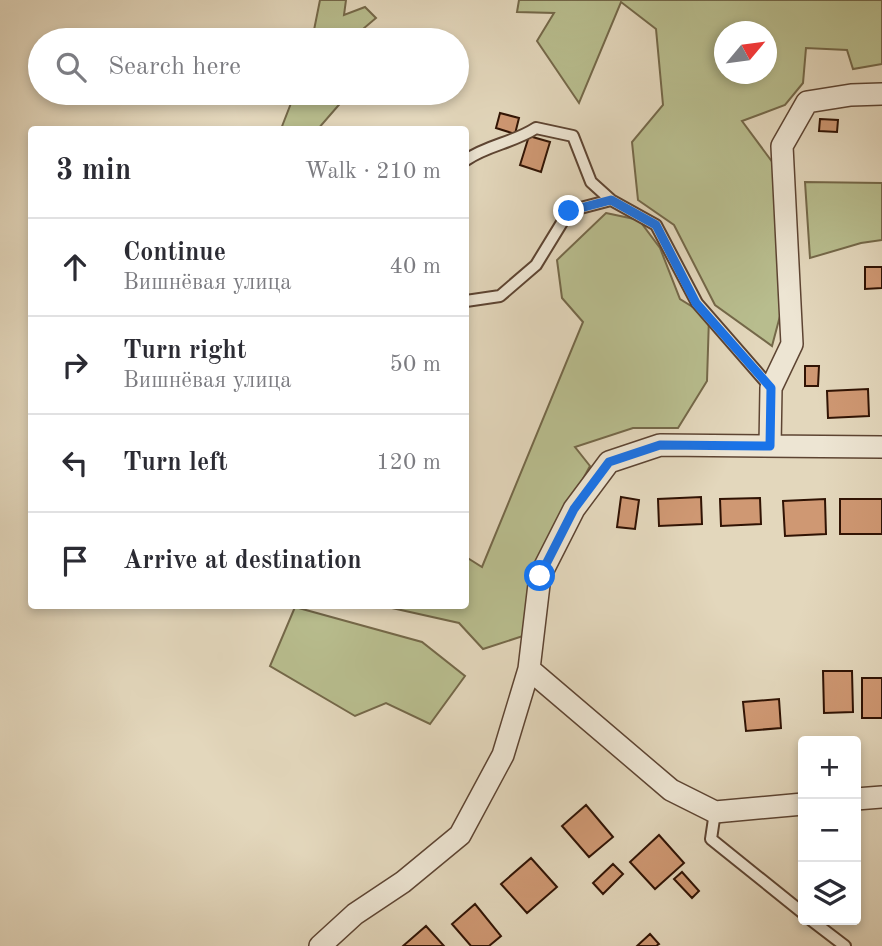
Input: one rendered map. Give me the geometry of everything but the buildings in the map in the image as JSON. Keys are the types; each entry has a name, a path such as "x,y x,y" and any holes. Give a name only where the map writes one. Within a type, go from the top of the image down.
{"street":[{"path":"770,446 771,388 792,344 782,146 807,102 851,95 882,94"},
{"path":"320,946 355,914 403,882 460,835 503,755 529,669 540,576 574,509 609,462 660,445 882,447"},
{"path":"529,669 671,790 715,812 798,804"},
{"path":"861,799 882,797"}],"lane":[{"path":"469,158 479,151 519,139 536,128 573,136 591,182 611,200 656,225 696,303 771,388"},
{"path":"469,301 500,296 536,265 569,211 611,200"},
{"path":"715,812 711,839 798,909"},
{"path":"818,925 845,946"}],"green space":[{"path":"320,0 346,0 344,15 365,7 376,18 364,28 314,28"},
{"path":"519,0 882,0 882,64 853,69 847,50 806,48 803,83 785,105 742,121 776,167 784,301 772,346 715,305 674,225 638,200 632,142 663,105 656,29 621,2 579,103 537,41 554,13 517,12"},
{"path":"290,105 339,105 321,126 282,126"},
{"path":"805,182 882,183 882,240 861,243 810,258"},
{"path":"606,213 639,220 660,248 680,299 709,317 707,381 678,428 633,428 575,447 590,466 529,579 523,636 483,649 459,623 396,609 469,609 469,559 482,567 583,322 562,298 557,260"},
{"path":"294,609 302,609 422,642 465,676 430,724 386,703 355,716 270,666"}],"route":[{"path":"540,576 574,509 609,462 660,445 770,446 771,388 696,303 656,225 611,200 569,211"}]}
